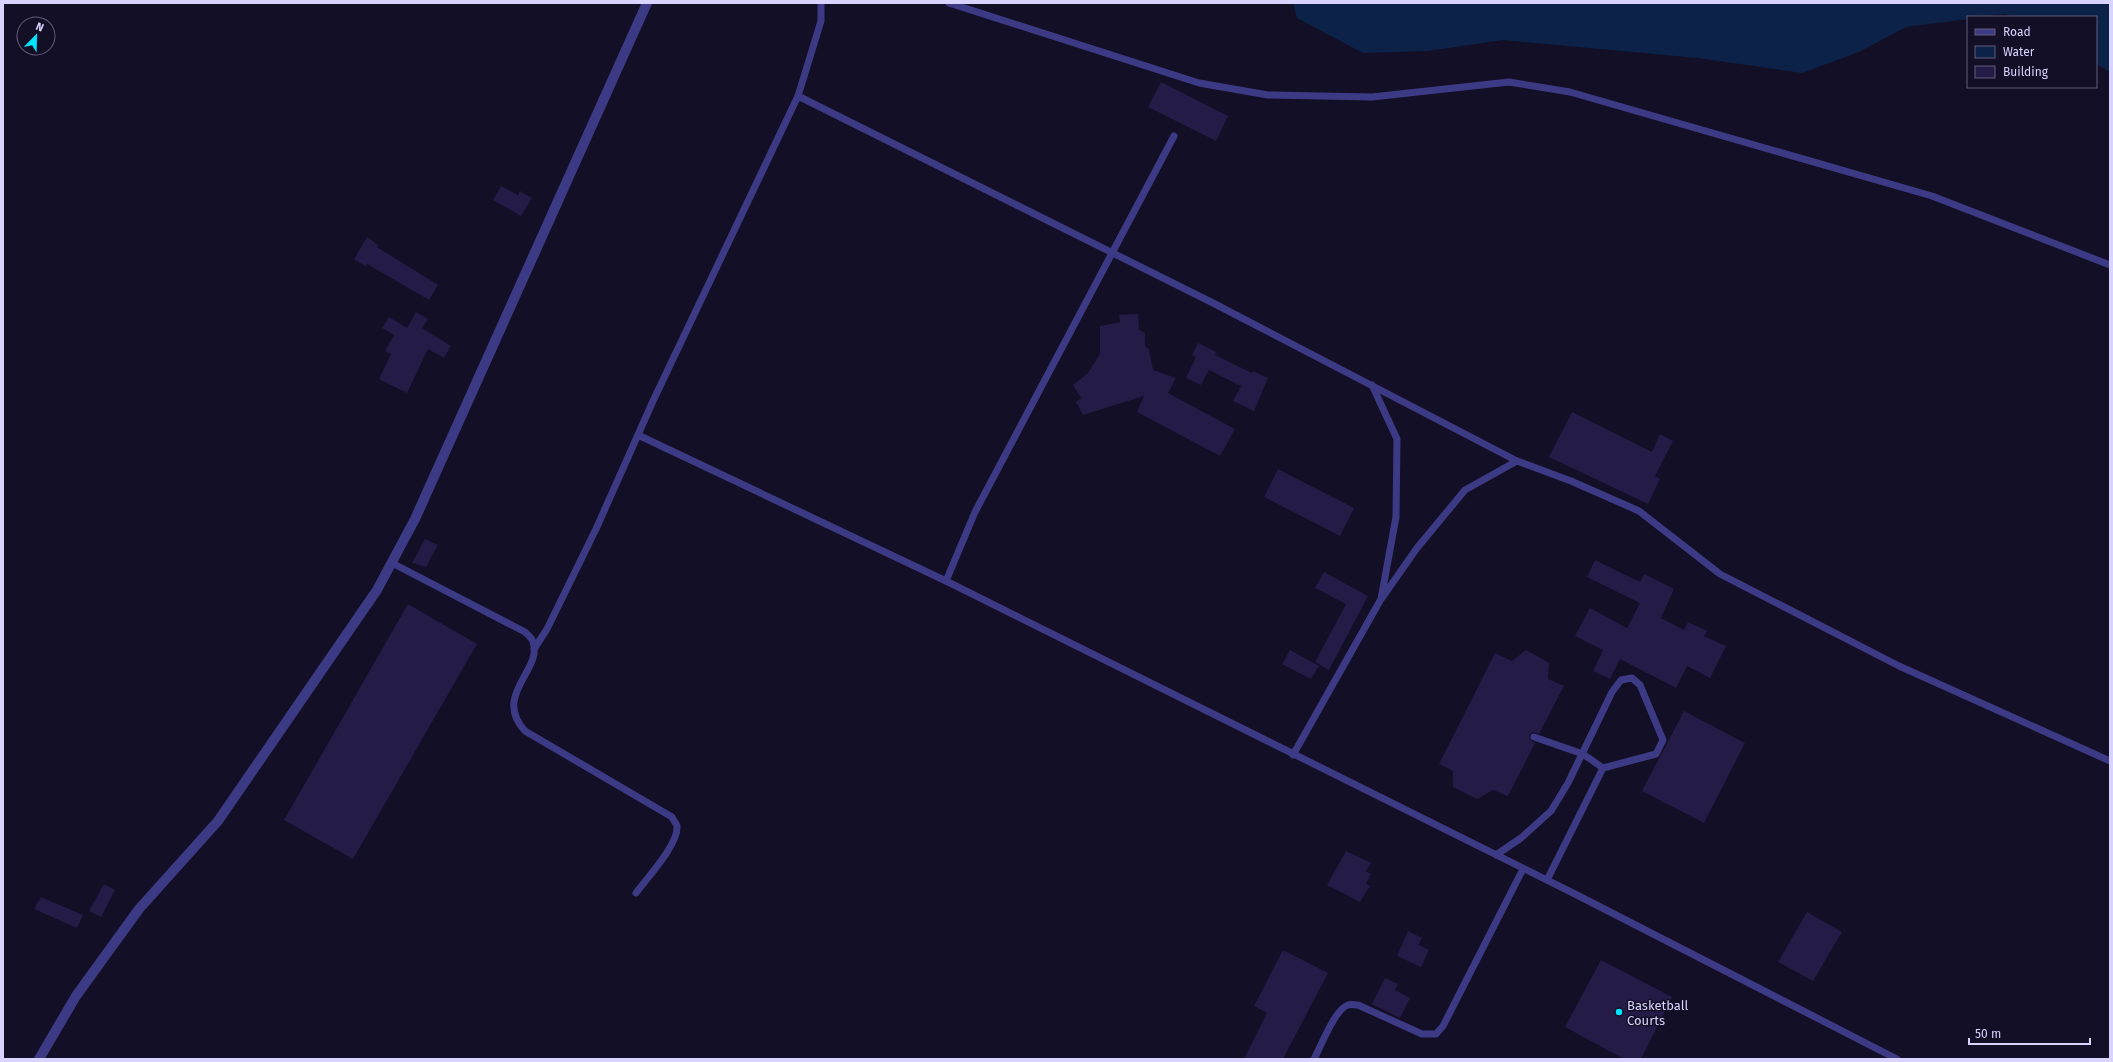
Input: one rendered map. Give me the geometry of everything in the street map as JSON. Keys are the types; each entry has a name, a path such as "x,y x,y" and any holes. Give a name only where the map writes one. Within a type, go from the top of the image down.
{"street":[{"path":"38,1059 76,996 139,909 218,821 377,590 414,519 647,3"}],"lane":[{"path":"636,893 660,863 674,839 677,826 672,817 525,731 515,721 513,709 515,695 534,650 548,629 596,529 638,435 798,96 821,21 821,3"},
{"path":"949,3 1199,83 1268,95 1372,97 1509,82 1570,92 1932,196 2110,265"},
{"path":"798,96 1111,252 1372,385 1517,461 1571,480 1639,511 1720,574 1898,666 2110,761"},
{"path":"946,581 975,512 1111,252 1174,136"},
{"path":"1372,385 1397,439 1396,517 1381,600"},
{"path":"638,435 946,581 1293,755 1547,880 1897,1059"},
{"path":"1293,755 1381,600 1417,548 1465,490 1517,461"},
{"path":"392,563 525,632 533,640 534,650"},
{"path":"1496,855 1521,838 1551,810 1582,754 1612,692 1621,680 1632,678 1640,685 1663,740 1656,754 1603,768 1582,754 1534,737"},
{"path":"1547,880 1603,768"},
{"path":"1314,1059 1341,1009 1348,1005 1358,1005 1422,1034 1436,1034 1443,1026 1523,869"}],"water":[{"path":"1293,3 2110,3 2110,72 2097,65 2097,16 2009,16 2006,14 1967,16 1967,19 1906,27 1859,52 1802,73 1697,58 1503,40 1428,51 1363,53 1297,18"}],"building":[{"path":"1161,82 1228,116 1216,141 1148,107"},
{"path":"501,186 518,195 520,191 532,198 521,216 493,200"},
{"path":"367,237 378,245 377,247 438,285 429,300 367,264 365,266 354,259"},
{"path":"416,312 428,319 422,328 451,346 444,358 428,349 407,393 379,379 391,354 385,351 394,335 382,328 389,317 407,328"},
{"path":"1138,314 1139,330 1145,333 1145,346 1149,349 1153,370 1176,378 1168,393 1235,429 1220,456 1137,412 1144,396 1083,415 1076,402 1081,398 1073,385 1088,373 1100,354 1100,326 1120,322 1119,315"},
{"path":"1198,343 1216,352 1215,355 1252,373 1253,371 1268,378 1254,411 1233,401 1241,386 1209,370 1201,385 1186,378 1196,357 1192,355"},
{"path":"1572,412 1652,452 1660,434 1673,441 1655,476 1660,479 1648,504 1549,457"},
{"path":"1278,469 1354,508 1340,536 1264,497"},
{"path":"425,539 438,545 426,567 412,563"},
{"path":"1595,560 1640,582 1644,574 1674,589 1661,618 1684,630 1688,622 1707,631 1704,636 1726,646 1710,678 1687,666 1676,688 1620,659 1610,679 1593,671 1603,650 1575,636 1590,608 1627,628 1640,603 1587,577"},
{"path":"1324,572 1368,596 1329,670 1315,662 1346,604 1315,588"},
{"path":"408,604 477,644 353,859 284,820"},
{"path":"1290,650 1319,666 1311,679 1282,664"},
{"path":"1526,650 1549,663 1548,679 1564,686 1539,734 1533,732 1529,735 1530,740 1535,743 1508,796 1493,790 1477,799 1453,787 1453,771 1439,764 1495,653 1512,661"},
{"path":"1684,711 1745,743 1704,823 1642,791"},
{"path":"1346,851 1371,863 1366,871 1371,874 1366,884 1370,886 1360,902 1327,885"},
{"path":"104,884 115,890 101,917 89,911"},
{"path":"41,897 83,915 77,928 34,909"},
{"path":"1807,912 1842,932 1813,981 1778,962"},
{"path":"1408,931 1422,938 1419,945 1429,950 1421,967 1397,956"},
{"path":"1283,950 1328,973 1283,1059 1244,1059 1267,1013 1254,1006"},
{"name":"Basketball Courts","path":"1601,960 1672,997 1641,1059 1624,1059 1565,1027"},
{"path":"1385,978 1398,984 1395,990 1410,998 1400,1018 1372,1004"}],"place":[{"name":"Basketball Courts","path":"1619,1012"}]}
